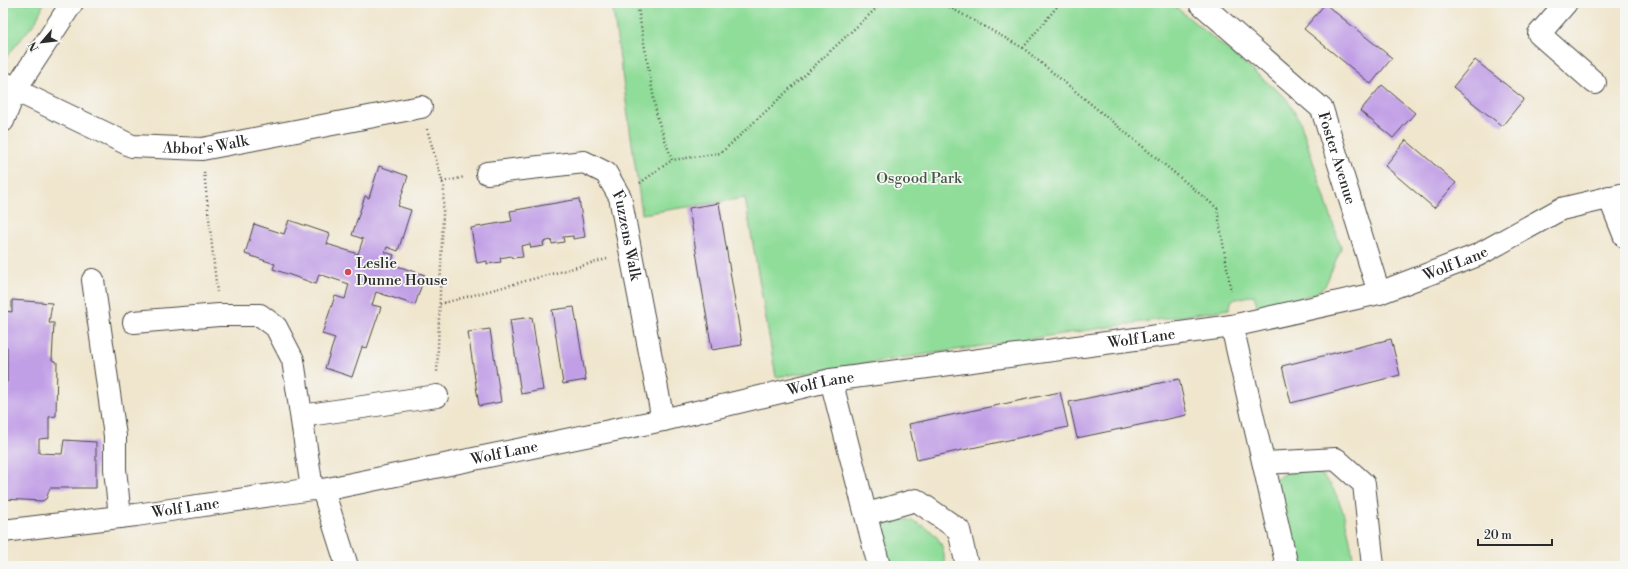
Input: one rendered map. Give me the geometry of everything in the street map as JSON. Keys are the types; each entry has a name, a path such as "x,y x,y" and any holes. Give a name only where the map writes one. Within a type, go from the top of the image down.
{"street":[{"path":"3,121 9,86 72,3"},
{"name":"Foster Avenue","path":"1200,3 1322,109 1379,293"},
{"path":"1566,3 1539,34 1595,83"},
{"name":"Abbot's Walk","path":"9,86 132,146 202,149 420,107"},
{"name":"Fuzzens Walk","path":"487,173 584,162 606,173 620,198 663,420"},
{"path":"1617,196 1625,237"},
{"name":"Wolf Lane","path":"3,530 120,517 318,489 663,420 831,380 1232,326 1379,293 1478,255 1561,209 1617,196"},
{"path":"93,280 115,436 115,470 120,517"},
{"path":"134,322 219,315 260,315 276,327 293,360 302,416 318,489 347,566"},
{"path":"1232,326 1287,566"},
{"path":"831,380 867,514 879,566"},
{"path":"302,416 436,396"},
{"path":"1264,463 1336,459 1364,484 1373,566"},
{"path":"867,514 916,500 959,530 967,566"}],"path":[{"path":"637,3 657,117 672,160"},
{"path":"620,198 672,160 721,153 882,3"},
{"path":"942,3 1023,48 1217,208 1231,291"},
{"path":"1023,48 1060,3"},
{"path":"420,107 444,187 436,396"},
{"path":"202,149 219,315"},
{"path":"440,304 631,252"}],"green space":[{"path":"3,3 44,3 36,21 3,61"},
{"name":"Osgood Park","path":"612,3 1171,3 1286,98 1300,121 1341,248 1325,286 1315,294 1258,308 1254,295 1232,300 1229,309 776,377 745,198 642,214"},
{"path":"1302,471 1317,472 1326,479 1333,489 1344,514 1354,566 1292,566 1274,481 1284,473"},
{"path":"896,517 916,522 933,533 942,546 946,566 886,566 881,541 882,526"}],"building":[{"path":"1325,4 1392,58 1371,84 1304,29"},
{"path":"1475,60 1524,99 1502,126 1453,87"},
{"path":"1382,85 1415,113 1393,138 1360,111"},
{"path":"1406,140 1456,183 1434,208 1385,166"},
{"name":"Leslie Dunne House","path":"379,166 408,176 398,206 411,210 398,251 387,247 385,252 394,255 391,264 425,275 415,305 376,292 372,305 381,307 367,348 362,347 352,377 325,368 335,338 322,334 335,296 345,299 349,284 319,274 316,284 273,269 275,264 245,254 254,224 284,234 289,220 330,234 327,244 358,254 363,239 352,235 365,196 369,198"},
{"path":"579,199 585,237 573,239 573,236 563,237 564,242 552,244 551,240 543,242 544,246 531,248 530,244 521,246 523,257 512,258 511,256 500,258 501,262 487,264 487,261 477,263 471,228 512,221 510,211"},
{"path":"719,203 742,345 712,350 689,208"},
{"path":"12,300 52,303 49,323 54,323 52,360 57,362 56,416 49,417 49,438 39,439 39,453 62,454 64,440 96,442 96,488 50,488 46,499 42,501 3,499 3,382 7,382 7,347 4,345 3,325 5,325 5,311 12,312"},
{"path":"574,307 586,380 563,384 552,310"},
{"path":"532,317 543,390 521,394 510,320"},
{"path":"490,329 501,402 479,406 468,332"},
{"path":"1391,339 1400,375 1291,403 1282,366"},
{"path":"1179,379 1187,415 1077,438 1069,402"},
{"path":"1060,392 1068,427 917,460 909,424"}],"place":[{"name":"Leslie Dunne House","path":"348,272"}]}
